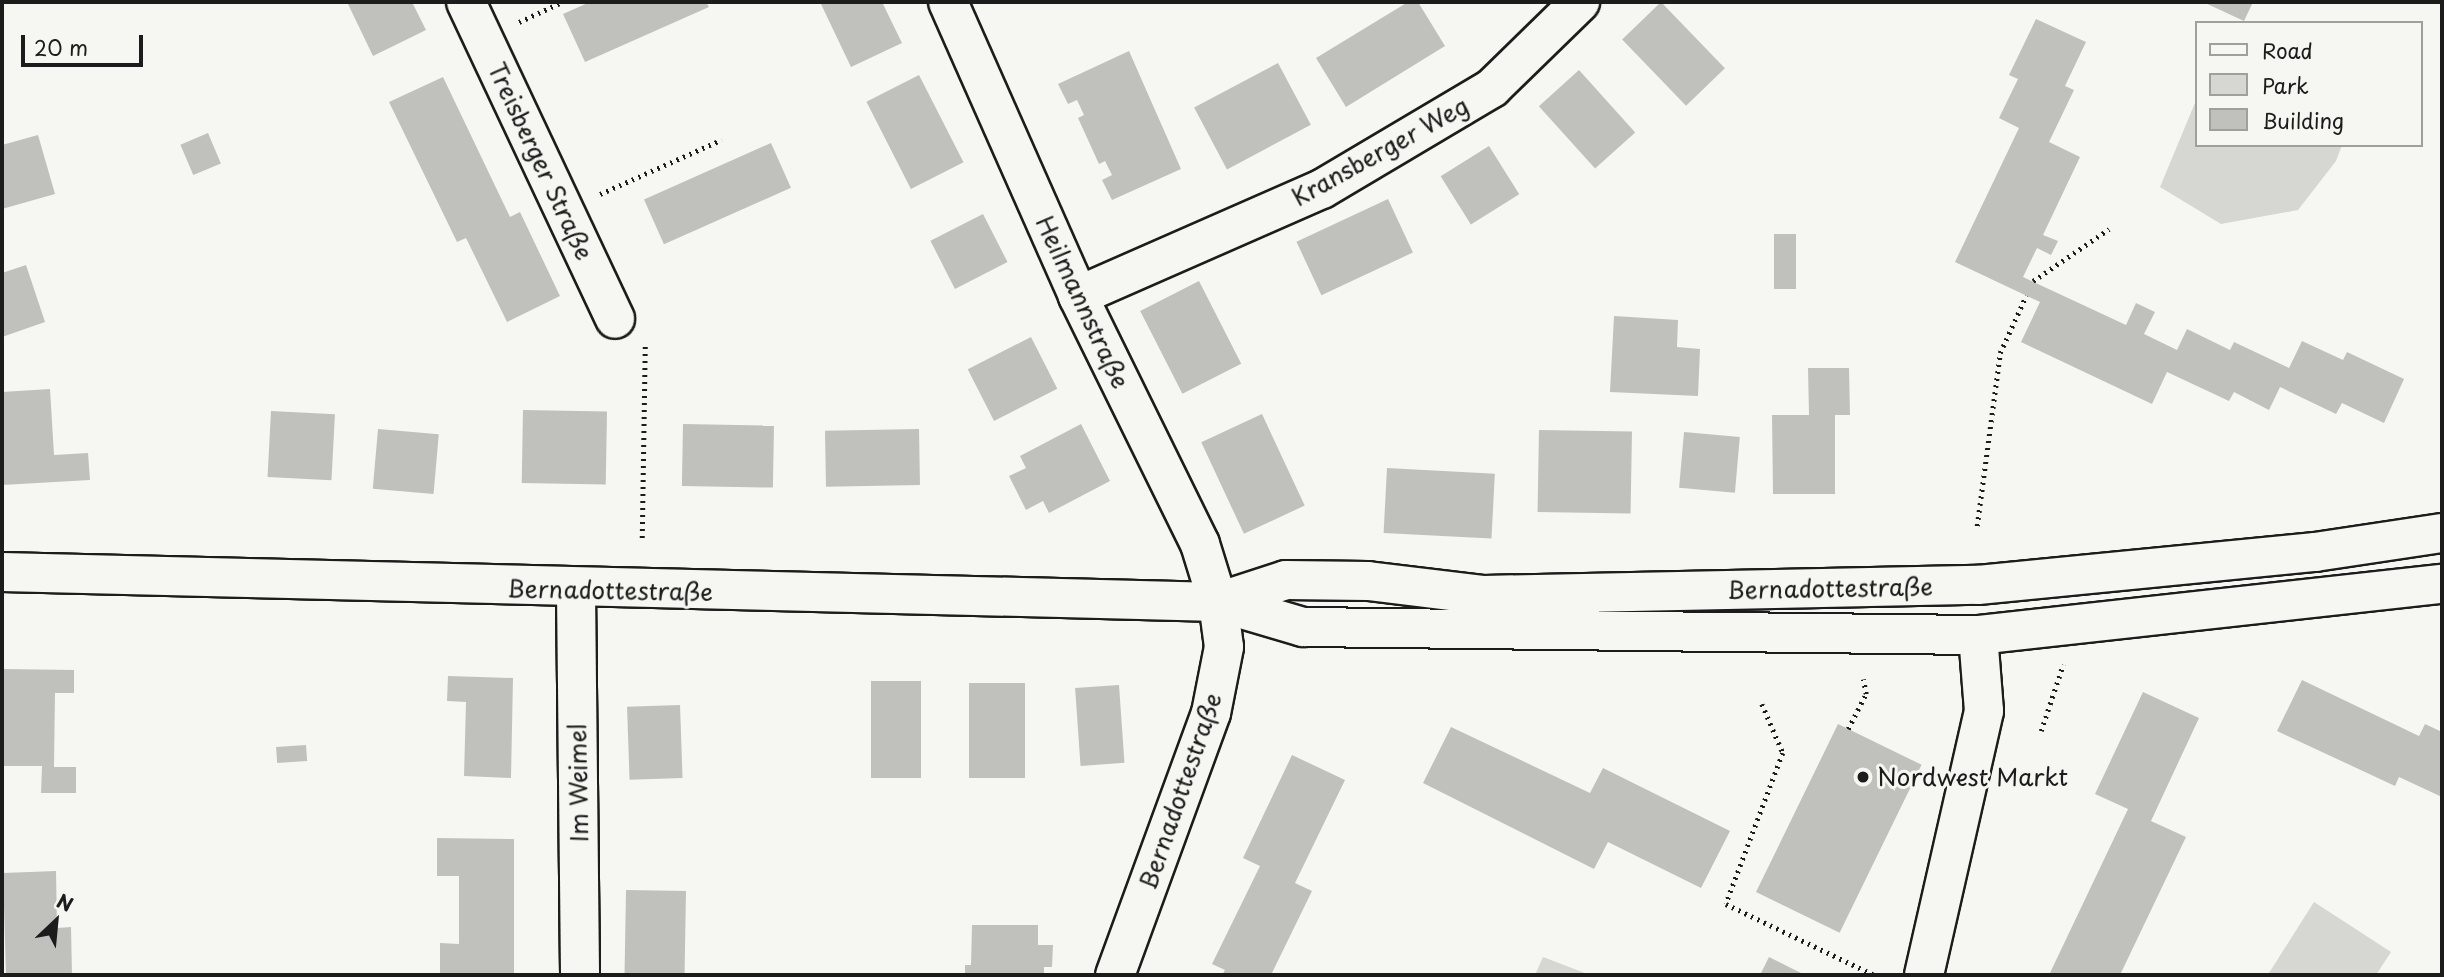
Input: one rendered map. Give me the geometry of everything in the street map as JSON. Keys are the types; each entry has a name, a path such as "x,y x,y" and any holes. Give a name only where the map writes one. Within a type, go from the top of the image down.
{"street":[{"name":"Treisberger Straße","path":"466,2 615,319"},
{"name":"Heilmannstraße","path":"948,2 1078,296 1200,544 1218,602"},
{"name":"Kransberger Weg","path":"1078,296 1322,189 1492,88 1580,2"},
{"name":"Bernadottestraße","path":"1218,602 1286,580 1368,581 1484,594 1978,585 2315,552 2442,533"},
{"name":"Bernadottestraße","path":"2,572 576,590 1218,602 1303,627 1978,635 2442,584"},
{"name":"Im Weimel","path":"576,590 580,975"},
{"name":"Bernadottestraße","path":"1115,975 1211,713 1224,647 1218,602"},
{"path":"1924,975 1984,711 1978,635"}],"path":[{"path":"564,210 721,140"},
{"path":"2033,281 2109,229"},
{"path":"1977,526 2000,354 2026,296"},
{"path":"615,319 645,339 642,538"},
{"path":"2041,731 2064,662"},
{"path":"1848,729 1866,694 1863,679"},
{"path":"1762,704 1783,753 1726,904 1874,975"}],"green space":[{"path":"2196,100 2196,147 2341,147 2336,161 2298,210 2221,224 2160,187"},
{"path":"2314,902 2391,952 2376,975 2269,973"},
{"path":"1543,957 1590,975 1535,975"}],"building":[{"path":"347,2 412,2 426,30 373,56"},
{"path":"590,2 706,2 709,7 585,62 563,14"},
{"path":"820,2 882,2 902,43 851,67"},
{"path":"1408,2 1418,2 1445,46 1346,107 1316,58"},
{"path":"1661,2 1725,68 1686,106 1622,40"},
{"path":"2203,2 2253,2 2244,21"},
{"path":"2036,19 2086,42 2065,86 2074,90 2049,142 2080,157 2043,235 2058,241 2051,255 2037,248 2023,277 2126,325 2136,303 2155,312 2144,334 2177,350 2187,329 2230,350 2234,342 2289,368 2302,341 2343,360 2347,352 2404,379 2384,423 2342,403 2336,414 2280,387 2269,410 2234,392 2229,401 2167,372 2152,404 2021,342 2040,302 1955,262 2019,128 1999,118 2018,79 2009,75"},
{"path":"1129,51 1181,169 1112,200 1102,180 1112,175 1105,161 1099,164 1078,118 1084,115 1077,100 1068,104 1058,84"},
{"path":"1278,63 1311,125 1227,169 1194,108"},
{"path":"1579,70 1635,132 1595,169 1539,106"},
{"path":"919,75 963,162 911,189 866,102"},
{"path":"443,77 510,217 520,212 560,296 507,322 466,238 457,242 389,102"},
{"path":"208,133 221,163 193,175 180,145"},
{"path":"38,135 55,194 2,209 2,145"},
{"path":"771,143 791,188 664,244 644,200"},
{"path":"1489,146 1519,194 1471,225 1441,176"},
{"path":"1388,199 1413,252 1321,295 1296,242"},
{"path":"983,214 1008,262 955,289 930,241"},
{"path":"1774,234 1796,234 1796,289 1774,289"},
{"path":"26,265 45,322 2,337 2,273"},
{"path":"1199,281 1241,364 1182,394 1140,311"},
{"path":"1614,316 1678,320 1677,347 1700,349 1698,396 1610,392"},
{"path":"1031,337 1057,389 994,421 968,369"},
{"path":"1808,368 1849,368 1850,415 1835,415 1835,494 1773,494 1772,415 1809,415"},
{"path":"50,389 54,455 88,453 90,480 2,485 2,392"},
{"path":"523,410 607,411 606,484 522,483"},
{"path":"271,411 335,414 331,480 268,477"},
{"path":"1262,414 1305,506 1244,534 1201,442"},
{"path":"683,424 774,426 773,488 682,486"},
{"path":"1081,424 1110,481 1049,513 1043,501 1026,510 1009,476 1026,468 1020,456"},
{"path":"378,429 439,434 434,494 373,489"},
{"path":"919,429 920,485 826,487 825,431"},
{"path":"1539,430 1632,432 1631,514 1538,512"},
{"path":"1684,432 1740,437 1735,493 1679,488"},
{"path":"1387,468 1495,474 1491,539 1384,533"},
{"path":"2,669 74,670 74,693 55,693 54,767 76,767 76,793 41,793 42,766 2,766"},
{"path":"448,676 513,678 511,778 464,776 466,702 447,701"},
{"path":"2302,680 2419,736 2425,724 2442,732 2442,797 2399,777 2395,786 2277,731"},
{"path":"871,681 921,681 921,778 871,778"},
{"path":"969,683 1025,683 1025,778 969,778"},
{"path":"1119,685 1124,763 1081,766 1075,688"},
{"path":"2143,692 2199,718 2151,821 2186,837 2120,975 2049,975 2128,809 2095,794"},
{"path":"680,705 683,778 630,780 627,707"},
{"path":"1838,724 1922,765 1840,933 1756,892"},
{"path":"1451,727 1590,793 1603,768 1730,831 1701,888 1608,842 1594,869 1423,783"},
{"path":"306,745 307,761 277,763 276,747"},
{"path":"1292,755 1345,780 1295,883 1312,891 1271,975 1222,975 1225,970 1212,964 1260,866 1243,858"},
{"path":"437,838 514,839 514,975 440,975 440,943 459,944 459,876 437,876"},
{"path":"56,871 57,928 71,927 72,975 6,975 3,873"},
{"path":"626,890 686,891 685,975 625,975"},
{"path":"972,925 1038,925 1038,945 1053,945 1052,967 1044,967 1044,975 965,975 965,965 971,965"},
{"path":"1769,957 1805,975 1760,975"}],"place":[{"name":"Nordwest Markt","path":"1863,777"}]}
